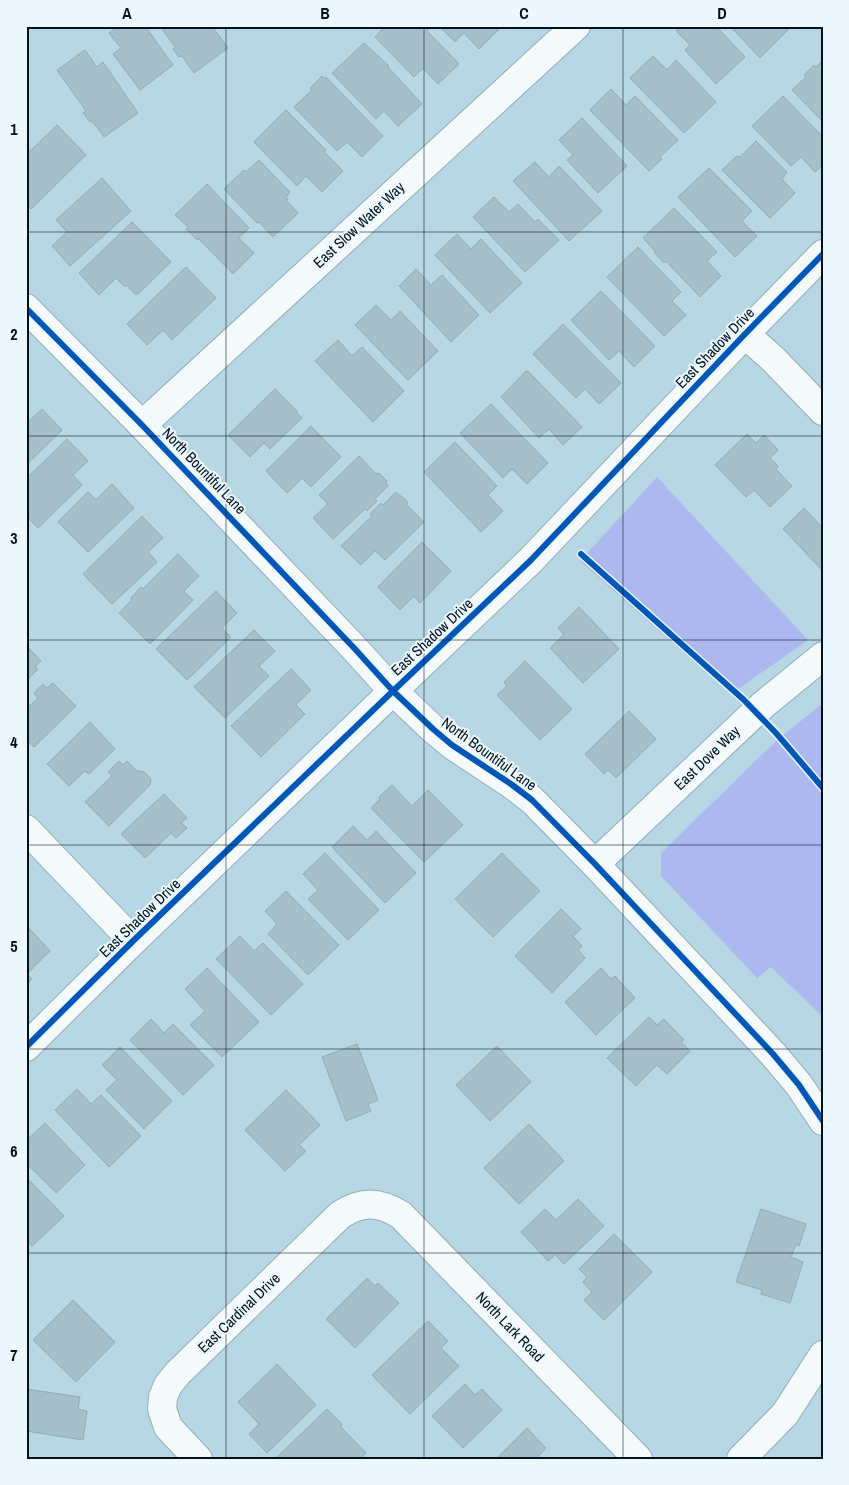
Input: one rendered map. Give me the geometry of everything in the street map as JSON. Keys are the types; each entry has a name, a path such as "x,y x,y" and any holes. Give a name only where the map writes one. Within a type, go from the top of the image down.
{"street":[{"name":"East Slow Water Way","path":"142,425 576,26"},
{"name":"East Shadow Drive","path":"26,1047 133,941 531,560 823,254"},
{"name":"North Bountiful Lane","path":"26,308 142,425 393,691 452,745 532,800 595,864 773,1054 799,1085 823,1121"},
{"path":"745,334 773,359 823,411"},
{"name":"East Dove Way","path":"595,864 763,705 823,656"},
{"path":"26,829 133,941"},
{"name":"East Cardinal Drive","path":"195,1456 168,1427 162,1409 163,1397 168,1385 178,1373 340,1215 351,1208 376,1204"},
{"name":"North Lark Road","path":"376,1204 390,1208 401,1215 638,1459"},
{"path":"741,1459 785,1414 823,1356"}],"shaded area":[{"path":"657,477 808,640 731,694 580,561"},
{"path":"823,703 823,1017 771,967 757,978 661,876 661,853 776,741"}],"building":[{"path":"118,26 145,26 173,65 140,90 113,54 121,48 109,33"},
{"path":"160,26 212,26 228,48 194,73 182,56 179,57 173,49 175,47"},
{"path":"385,26 426,26 429,29 427,31 459,64 438,84 423,68 414,77 375,37"},
{"path":"439,26 501,27 479,49 464,33 455,42"},
{"path":"681,26 716,26 745,57 716,84 685,50 690,45 676,31"},
{"path":"730,26 792,26 760,58"},
{"path":"364,43 389,66 422,104 398,126 384,111 376,119 332,73"},
{"path":"85,50 97,67 103,62 138,113 104,137 92,121 90,122 83,113 86,111 57,70"},
{"path":"653,56 667,70 676,60 716,102 684,133 630,78"},
{"path":"823,60 823,122 792,90 806,77 804,75 814,65 816,67"},
{"path":"322,76 325,79 326,77 383,136 362,157 347,142 337,151 294,107 312,90 310,88"},
{"path":"611,89 626,105 635,96 678,140 660,157 662,159 649,171 590,110"},
{"path":"783,96 823,137 823,165 815,172 801,157 791,166 752,126"},
{"path":"286,110 326,150 324,152 343,171 322,192 306,176 297,186 254,142"},
{"path":"582,118 627,166 598,193 567,160 573,155 559,140"},
{"path":"57,125 86,155 31,209 26,204 26,155"},
{"path":"756,141 787,172 782,179 795,193 770,218 722,170 737,156 740,157"},
{"path":"259,160 290,192 286,200 298,213 273,237 224,189 244,170 246,172"},
{"path":"535,162 549,177 559,166 602,211 569,241 513,181"},
{"path":"709,168 752,211 742,221 757,236 735,257 678,197"},
{"path":"102,178 131,211 70,266 52,246 67,232 56,220"},
{"path":"207,184 249,228 239,238 254,253 233,274 198,238 197,240 186,229 188,227 175,215"},
{"path":"494,197 509,212 518,204 535,222 538,219 559,240 525,272 473,217"},
{"path":"674,208 717,252 707,261 721,276 700,297 666,261 664,263 643,238"},
{"path":"132,222 171,262 138,294 135,294 126,285 125,287 116,278 99,295 79,273"},
{"path":"457,234 471,249 481,239 522,283 490,313 435,255"},
{"path":"638,247 681,292 672,301 686,315 664,336 607,277"},
{"path":"186,267 216,298 172,340 163,330 147,345 127,324"},
{"path":"416,269 431,285 442,275 479,315 451,342 399,286"},
{"path":"601,291 655,346 634,367 619,351 609,360 571,320"},
{"path":"376,305 391,320 400,311 438,351 408,380 355,325"},
{"path":"563,324 621,383 599,404 585,389 576,398 533,354"},
{"path":"338,340 352,356 362,347 404,391 373,422 315,361"},
{"path":"526,371 582,427 563,445 549,429 539,438 501,397"},
{"path":"275,389 302,418 270,449 264,443 250,457 228,435"},
{"path":"491,404 548,463 527,484 512,469 503,478 460,433"},
{"path":"42,409 62,430 26,465 26,424"},
{"path":"311,426 341,457 311,487 302,478 287,493 266,471"},
{"path":"747,434 756,443 764,435 778,450 770,458 778,466 776,469 792,486 770,507 754,490 746,497 715,465"},
{"path":"67,439 88,461 73,475 82,485 38,528 26,516 26,479"},
{"path":"455,442 497,486 488,495 503,511 481,532 424,472"},
{"path":"359,456 376,474 379,473 387,481 388,486 375,499 377,501 367,511 365,509 333,539 313,518 328,504 319,495"},
{"path":"112,484 134,508 88,552 58,522 88,492 96,500"},
{"path":"396,492 407,501 407,505 424,522 385,560 375,551 361,565 341,546 372,516 370,514 381,503 383,505"},
{"path":"804,508 823,527 823,571 783,529"},
{"path":"142,516 163,538 148,552 157,562 112,604 83,574"},
{"path":"422,542 451,571 420,603 414,596 400,610 378,587"},
{"path":"178,554 199,576 184,591 193,600 150,644 119,613 132,600 131,598 141,587 143,589"},
{"path":"216,591 237,613 222,628 231,637 187,680 156,649"},
{"path":"579,607 619,649 583,683 550,648 564,634 558,628"},
{"path":"254,630 275,651 259,666 269,676 225,718 194,687"},
{"path":"26,645 41,661 35,667 38,669 28,679 26,677"},
{"path":"525,661 572,709 540,740 497,695 507,686 504,682"},
{"path":"291,669 311,690 296,705 305,714 261,757 231,726"},
{"path":"53,683 76,706 34,747 26,739 26,709 38,698 34,693 43,684 47,688"},
{"path":"629,711 656,739 616,778 608,770 604,774 585,754"},
{"path":"90,722 115,749 89,774 85,771 69,786 47,764"},
{"path":"119,761 123,765 127,761 137,771 144,772 151,779 150,785 109,826 85,802 112,776 108,772"},
{"path":"392,785 412,806 428,790 463,825 424,862 371,808 380,799 379,797"},
{"path":"164,794 187,818 181,823 187,828 176,838 171,833 145,858 121,834"},
{"path":"353,826 367,840 376,831 416,873 385,903 332,847"},
{"path":"325,853 379,910 348,940 308,899 318,890 303,874"},
{"path":"502,853 540,891 493,937 455,899"},
{"path":"286,891 339,945 308,975 268,934 277,924 265,911"},
{"path":"561,909 581,929 573,936 582,946 578,950 585,958 552,993 515,956"},
{"path":"28,927 50,951 27,974 32,979 26,985 26,929"},
{"path":"240,936 254,951 263,943 303,984 271,1015 216,959"},
{"path":"207,968 259,1022 222,1057 190,1025 205,1011 185,989"},
{"path":"601,968 611,979 615,976 635,998 596,1035 565,1002"},
{"path":"649,1017 657,1025 664,1019 684,1040 681,1042 690,1051 667,1074 657,1065 636,1086 607,1058"},
{"path":"151,1019 164,1033 173,1024 214,1065 183,1095 130,1040"},
{"path":"357,1044 378,1100 368,1104 371,1111 346,1121 322,1057"},
{"path":"497,1046 531,1082 490,1121 456,1085"},
{"path":"120,1047 172,1101 144,1129 106,1090 117,1080 102,1065"},
{"path":"77,1089 91,1104 101,1095 141,1136 109,1167 55,1110"},
{"path":"286,1090 320,1125 299,1145 306,1151 285,1171 245,1130"},
{"path":"45,1123 85,1165 56,1193 26,1163 26,1145 30,1141 28,1139"},
{"path":"529,1124 564,1161 519,1204 484,1168"},
{"path":"26,1177 64,1216 32,1246 26,1241"},
{"path":"578,1199 604,1226 564,1264 555,1255 548,1261 521,1232 545,1209 556,1220"},
{"path":"761,1209 806,1224 799,1246 796,1244 791,1257 803,1262 790,1303 761,1294 762,1290 736,1282"},
{"path":"614,1234 652,1272 604,1320 584,1300 592,1292 583,1282 587,1277 579,1269"},
{"path":"367,1278 375,1286 378,1283 399,1303 355,1348 326,1319"},
{"path":"73,1300 115,1342 76,1382 33,1340"},
{"path":"428,1321 448,1341 441,1348 459,1366 410,1414 372,1375"},
{"path":"277,1364 316,1405 267,1453 249,1434 259,1424 238,1402"},
{"path":"465,1384 475,1395 482,1389 502,1410 463,1448 432,1416"},
{"path":"26,1389 80,1397 78,1409 87,1411 83,1440 26,1431"},
{"path":"327,1409 366,1453 360,1459 279,1459 277,1457"},
{"path":"527,1428 546,1448 536,1459 496,1459"}],"cycle path":[{"path":"26,1047 133,941 531,560 823,254"},
{"path":"26,308 142,425 393,691 452,745 532,800 595,864 773,1054 799,1085 823,1121"},
{"path":"581,554 744,700 776,733 823,788"}]}
